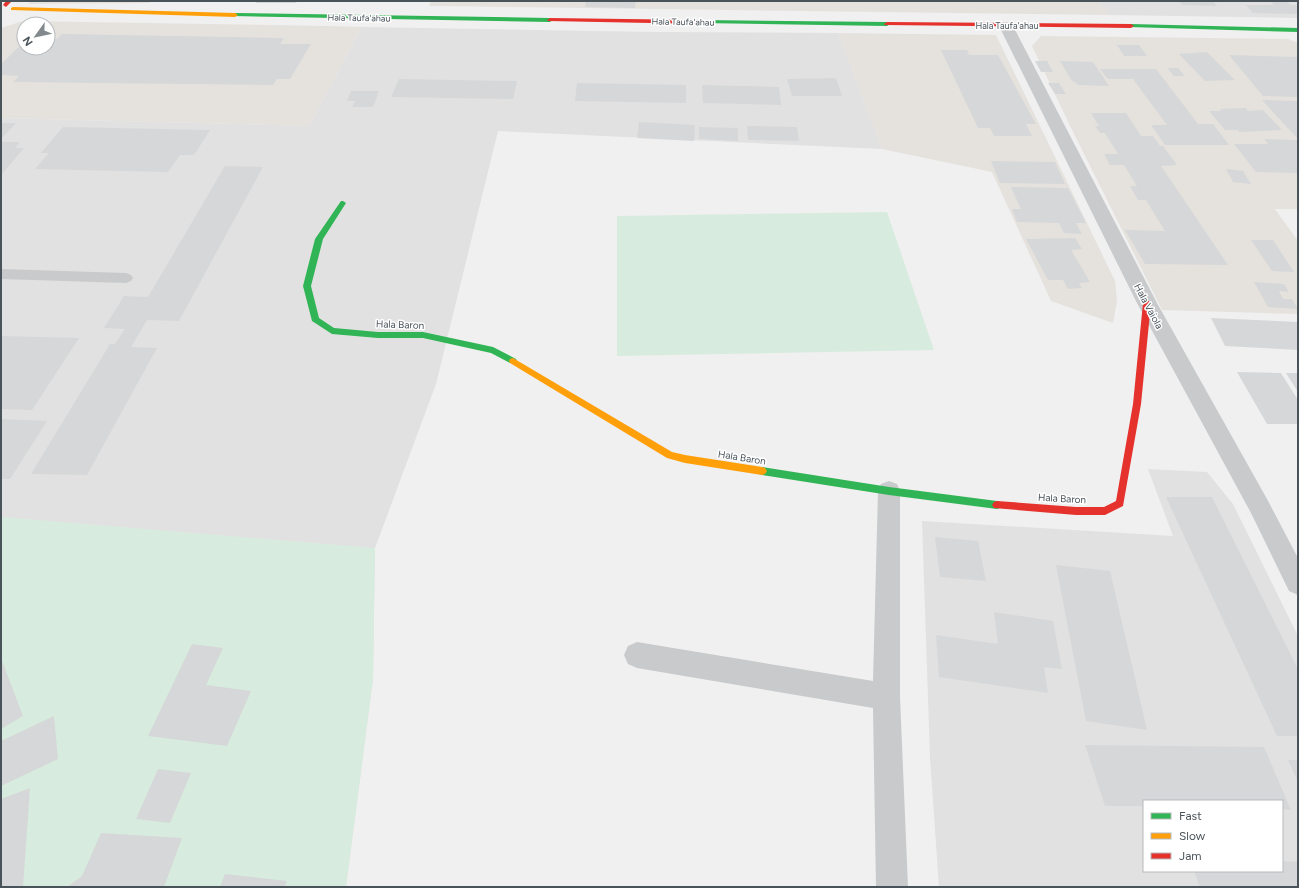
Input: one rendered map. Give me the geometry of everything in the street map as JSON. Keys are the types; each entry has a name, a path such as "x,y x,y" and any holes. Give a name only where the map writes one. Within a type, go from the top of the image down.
{"main road":[{"name":"Hala Taufa'ahau","path":"8,7 69,11 348,18 1120,26 1298,30"},
{"name":"Hala Baron","path":"343,203 319,239 307,286 315,319 332,331 378,335 423,335 493,350 670,455 889,491 994,505 1076,511 1105,511 1120,503 1132,434 1147,303"}],"street":[{"name":"Hala Vaiola","path":"1006,26 1147,303 1259,506 1298,583"},
{"path":"889,491 886,697 892,887"},
{"path":"637,655 886,697"}],"lane":[{"path":"1,274 126,278"}],"shaded area":[{"path":"27,1 151,1 149,3 30,4"},
{"path":"431,1 1098,1 1109,15 429,6"},
{"path":"1098,1 1298,1 1298,18 1109,15"},
{"path":"56,22 362,27 309,126 1,118 1,28 16,23 16,56 56,56"},
{"path":"362,27 657,32 838,33 882,149 498,131 436,384 375,548 373,679 346,887 1,887 1,118 309,126"},
{"path":"838,33 996,35 1115,281 1117,301 1113,323 1051,301 992,172 882,149"},
{"path":"1041,36 1288,39 1298,43 1298,209 1275,209 1298,241 1298,314 1162,310 1072,130 1032,46"},
{"path":"1148,469 1207,472 1233,504 1298,636 1298,887 939,887 930,758 922,521 1173,536"}],"green space":[{"path":"887,212 934,350 617,356 617,216"},
{"path":"1,517 375,548 373,679 346,887 1,887"}],"building":[{"path":"257,1 297,1 296,3 256,3"},
{"path":"586,1 636,1 635,8 585,7"},
{"path":"1179,1 1213,1 1217,6 1182,5"},
{"path":"1270,1 1286,1 1291,5 1298,5 1298,14 1253,13 1246,5 1274,5"},
{"path":"62,34 284,38 280,44 311,44 290,79 277,79 273,85 13,82 19,76 1,75 1,64 16,50 16,56 56,56 57,39"},
{"path":"1117,45 1139,45 1147,56 1124,56"},
{"path":"941,50 967,50 969,55 998,55 1036,124 1026,124 1032,136 994,136 990,128 978,128"},
{"path":"1207,52 1235,80 1205,81 1179,54"},
{"path":"1229,55 1298,57 1298,97 1263,96"},
{"path":"1035,61 1047,61 1053,72 1041,72"},
{"path":"1060,61 1093,62 1109,86 1078,85 1072,81"},
{"path":"1167,68 1178,68 1185,76 1174,76"},
{"path":"1100,69 1156,69 1198,124 1213,124 1229,145 1165,145 1151,125 1167,125 1133,79 1108,79"},
{"path":"836,78 842,96 792,96 787,79"},
{"path":"399,79 517,81 513,99 391,97"},
{"path":"577,83 686,85 686,103 575,101"},
{"path":"1048,83 1059,83 1066,94 1055,94"},
{"path":"702,85 779,87 781,105 703,103"},
{"path":"351,91 379,91 373,107 352,107 355,101 347,101"},
{"path":"1262,100 1298,101 1298,139"},
{"path":"1246,108 1248,111 1263,110 1282,130 1239,132 1238,130 1225,130 1209,111"},
{"path":"1091,113 1126,113 1141,136 1153,136 1160,146 1163,146 1177,165 1161,166 1228,265 1145,264 1125,230 1165,231 1146,200 1138,200 1130,186 1137,186 1124,165 1110,165 1104,154 1118,154 1105,133 1100,133 1095,126 1099,126"},
{"path":"639,122 695,125 694,141 637,138"},
{"path":"1,123 16,123 1,139"},
{"path":"747,126 797,127 799,141 748,140"},
{"path":"63,127 210,130 194,155 180,155 168,172 35,169 49,153 41,153"},
{"path":"699,127 738,128 738,141 699,139"},
{"path":"1264,139 1298,140 1298,173 1256,172 1234,144 1268,144"},
{"path":"1,142 20,142 15,148 24,148 1,175"},
{"path":"991,161 1055,162 1065,184 1000,183"},
{"path":"225,166 263,167 179,321 147,320 131,347 157,348 87,475 31,474 110,344 115,344 125,329 104,328 124,296 148,297"},
{"path":"1226,169 1243,171 1251,184 1233,182"},
{"path":"1011,187 1068,188 1086,223 1076,223 1082,234 1064,233 1059,223 1017,222 1012,209 1021,209"},
{"path":"1075,238 1082,249 1071,250 1090,282 1079,283 1082,288 1068,289 1063,280 1048,280 1026,239"},
{"path":"1251,240 1273,240 1294,272 1272,271"},
{"path":"1254,282 1284,284 1289,292 1279,291 1283,299 1292,299 1298,309 1268,307"},
{"path":"1211,318 1298,322 1298,350 1225,346"},
{"path":"1,336 79,338 32,410 1,409"},
{"path":"1237,372 1281,373 1298,400 1298,424 1267,424"},
{"path":"1286,373 1298,373 1298,392"},
{"path":"1,419 47,421 10,479 1,479"},
{"path":"1166,497 1212,497 1298,669 1298,736 1277,736"},
{"path":"935,537 978,541 986,581 940,577"},
{"path":"1056,565 1110,571 1147,730 1086,721"},
{"path":"994,612 1053,621 1062,669 1044,667 1048,693 939,677 936,635 998,644"},
{"path":"192,644 223,648 206,685 251,691 227,746 148,736"},
{"path":"1,658 23,716 1,729"},
{"path":"54,716 58,759 1,786 1,741"},
{"path":"1085,745 1264,747 1291,810 1283,809 1283,800 1143,800 1143,806 1105,806"},
{"path":"1288,760 1298,760 1298,782"},
{"path":"158,769 191,773 170,823 136,819"},
{"path":"30,788 23,887 1,887 1,799"},
{"path":"101,833 182,838 164,887 67,887 82,876"},
{"path":"1283,861 1298,862 1298,887 1200,887 1194,872 1283,872"},
{"path":"225,874 287,881 285,887 220,887"}],"traffic: fast":[{"path":"235,15 550,20"},
{"path":"702,22 887,24"},
{"path":"1131,26 1298,30"},
{"path":"343,203 319,239 307,286 315,319 332,331 378,335 423,335 493,350 513,361"},
{"path":"762,471 889,491 997,505"}],"traffic: slow":[{"path":"13,9 235,15"},
{"path":"513,361 670,455 685,459 762,471"}],"traffic: jam":[{"path":"6,5 9,1"},
{"path":"550,20 702,22"},
{"path":"887,24 1131,26"},
{"path":"997,505 1076,511 1105,511 1120,503 1137,404 1147,303"}]}
